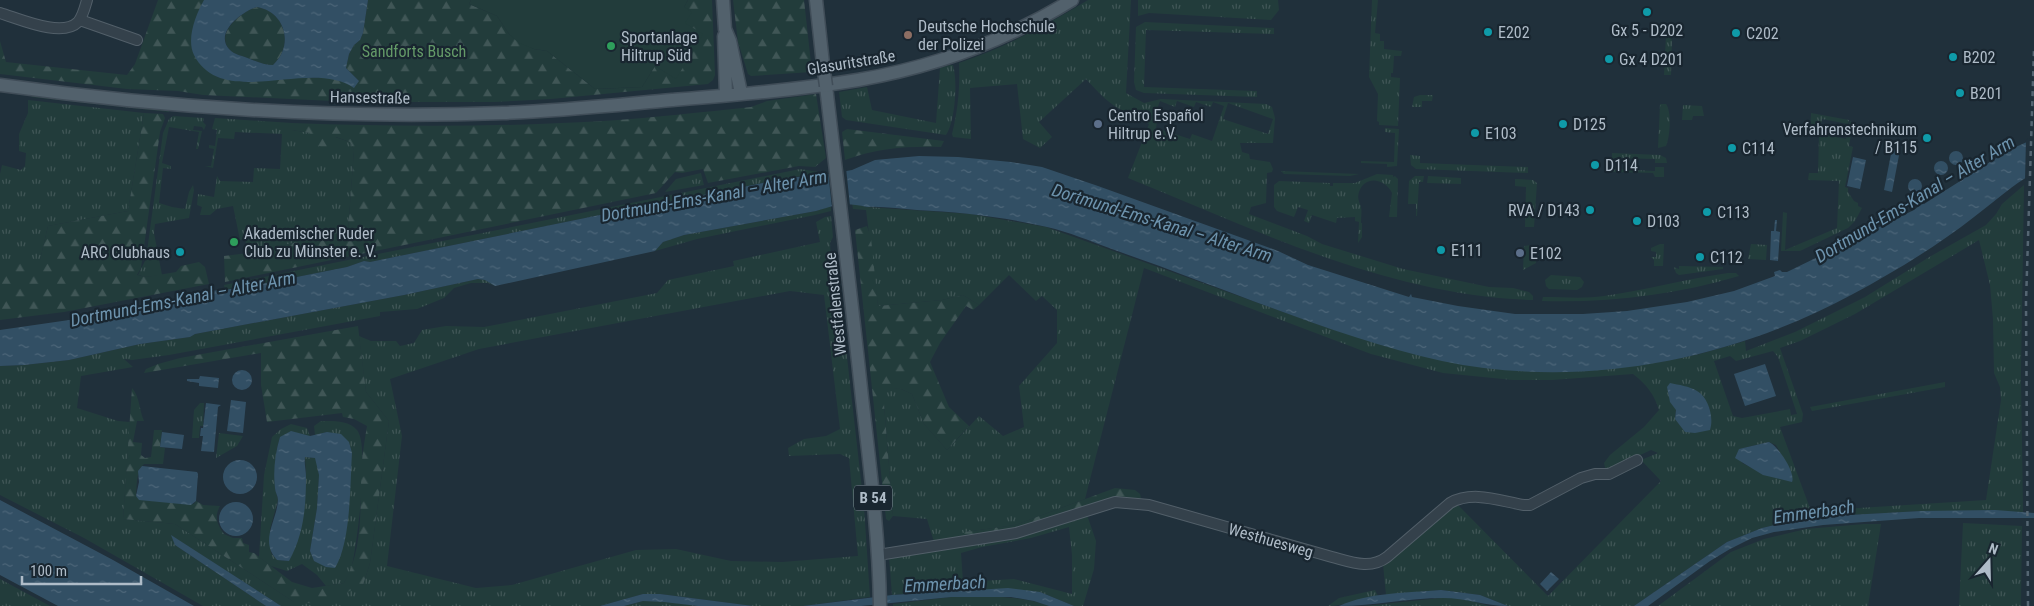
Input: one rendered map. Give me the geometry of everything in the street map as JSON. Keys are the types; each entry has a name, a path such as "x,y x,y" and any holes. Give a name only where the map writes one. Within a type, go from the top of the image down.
{"main road":[{"path":"723,0 726,95"},
{"name":"Westfalenstraße","path":"816,0 837,165 878,554 880,606"},
{"name":"Glasuritstraße","path":"741,93 857,80 932,62 1004,36 1072,0"},
{"path":"725,29 730,41 741,93"},
{"name":"Hansestraße","path":"0,85 213,107 365,114 502,113 741,93"}],"street":[{"path":"0,13 58,29 72,26 80,20 87,0"},
{"path":"80,20 137,40"},
{"name":"Westhuesweg","path":"878,554 1016,533 1115,502 1127,502 1149,505 1357,564 1370,564 1387,557 1450,502 1459,498 1477,496 1530,505 1581,478 1595,474 1609,474 1637,460"}],"green space":[{"name":"Sandforts Busch","path":"158,0 204,0 192,32 217,77 247,81 332,78 359,81 346,68 349,54 363,33 368,0 471,0 469,4 497,16 509,34 519,42 534,49 547,51 595,89 642,87 655,66 676,78 685,23 684,7 688,0 712,0 715,75 708,84 551,99 494,102 354,102 203,95 178,91 127,89 0,74 0,41 6,62 127,75 135,64"},
{"name":"Sportanlage Hiltrup Süd","path":"471,0 688,0 684,7 692,12 685,23 703,34 676,79 655,66 642,87 595,89 547,51 534,49 519,43 509,34 497,16 469,4"},
{"path":"733,0 804,0 812,72 751,76 748,74 738,42"},
{"path":"1088,0 1131,0 1126,93 1144,103 1161,99 1266,104 1272,107 1275,118 1273,143 1240,143 1242,152 1249,154 1250,159 1270,162 1273,169 1272,172 1267,173 1266,203 1251,207 1249,214 1307,236 1322,244 1403,269 1489,287 1513,288 1529,292 1533,296 1533,300 1480,296 1428,287 1376,274 1276,239 1128,178 1149,124 1135,116 1136,112 1130,110 1128,113 1110,103 1086,79 1039,122 1052,137 1040,148 1023,139 1017,84 970,88 971,139 953,137 958,99 959,63 1009,43","holes":["1160,101 1175,107 1177,101 1194,107 1196,102 1211,107 1213,102 1224,106 1212,141 1192,134 1190,139 1156,128 1157,122 1153,120","1228,103 1273,119 1268,134 1223,119"]},
{"path":"1138,0 1278,0 1279,10 1271,20 1149,13 1138,16"},
{"path":"1372,0 1378,0 1375,33 1380,34 1380,41 1384,41 1384,49 1402,51 1401,56 1394,56 1393,73 1391,73 1391,77 1400,78 1398,126 1379,125 1377,121 1378,94 1369,77"},
{"path":"257,7 275,15 284,31 283,49 280,57 273,65 236,54 229,49 226,42 228,29 232,23 251,9"},
{"path":"1145,22 1274,28 1274,34 1146,30 1144,87 1257,91 1257,97 1144,93 1136,90 1134,82 1136,27"},
{"path":"1666,35 1669,35 1672,40 1671,75 1664,75"},
{"path":"953,65 955,72 955,91 952,121 946,135 846,120 842,117 839,92 867,87 872,110 936,123 940,68"},
{"path":"816,94 826,158 815,167 799,166 708,183 703,169 682,173 675,172 656,193 225,282 224,256 248,253 348,231 354,150 350,142 336,137 326,148 311,144 310,133 292,130 292,123 448,126 603,121 751,107 767,101"},
{"path":"33,95 168,109 169,112 31,97"},
{"path":"1433,95 1432,101 1422,101 1422,107 1412,107 1414,97"},
{"path":"28,100 144,113 128,211 48,226 40,260 0,260 0,174 2,165 21,170 25,166 26,153 19,151 19,134 28,113"},
{"path":"1660,104 1666,104 1668,108 1670,125 1666,146 1658,148"},
{"path":"1683,105 1702,106 1704,116 1693,116 1692,120 1682,120"},
{"path":"144,113 163,114 165,118 160,132 141,268 137,275 146,277 176,272 181,266 199,262 205,267 209,284 64,312 0,320 0,260 40,260 48,226 128,211"},
{"path":"1811,113 1849,120 1848,124 1822,119 1820,130 1837,133 1837,137 1846,139 1850,121 1853,123 1849,146 1853,147 1845,187 1848,188 1848,192 1854,201 1858,203 1858,206 1862,208 1855,221 1848,228 1800,251 1781,251 1783,212 1787,213 1785,250 1837,228 1839,181 1808,180 1809,173 1818,173 1819,135 1810,134"},
{"path":"173,116 204,118 203,122 206,125 204,130 202,127 194,126 193,130 202,131 198,149 196,149 199,132 169,127 162,163 171,166 171,169 163,168 159,203 185,209 189,192 193,185 194,190 189,218 155,224 154,233 162,275 146,277 138,275 146,259 163,133 169,119"},
{"path":"215,118 292,123 292,130 335,137 350,142 354,150 348,231 248,253 245,239 240,240 233,206 217,209 210,215 200,215 202,207 197,205 198,194 214,197 217,176 220,181 253,182 254,168 280,169 282,134 235,132 234,139 218,138 213,168 205,166 211,166 214,149 209,148 209,145 215,146 217,130 212,129"},
{"path":"1385,128 1399,129 1397,166 1387,167 1387,164 1361,163 1361,161 1394,162 1395,133 1385,132"},
{"path":"847,129 944,141 941,147 893,149 845,160 842,132"},
{"path":"1612,153 1660,155 1666,158 1667,163 1655,163 1655,159 1614,158 1614,161 1612,161"},
{"path":"1410,155 1420,156 1420,163 1528,167 1528,173 1416,169 1411,165"},
{"path":"1655,167 1664,167 1664,177 1655,177 1653,173 1613,172 1613,169 1655,171"},
{"path":"800,169 825,173 787,178 648,206 647,208 639,207 370,262 364,261 347,267 241,288 225,289 224,285"},
{"path":"1281,171 1359,174 1350,176 1284,174"},
{"path":"701,173 704,185 665,192 676,179"},
{"path":"1377,174 1393,175 1393,177 1395,176 1398,179 1397,217 1389,217 1392,193 1389,188 1376,180 1366,183 1358,194 1361,209 1362,237 1358,243 1359,222 1355,221 1355,217 1337,218 1336,223 1312,215 1309,223 1304,221 1308,210 1298,207 1294,217 1277,211 1274,207 1274,185 1279,181 1330,183 1330,186 1333,186 1333,183 1355,183"},
{"path":"1415,176 1424,176 1423,182 1419,182 1417,216 1416,204 1408,204 1409,181"},
{"path":"1428,176 1461,178 1461,184 1427,183"},
{"path":"1515,179 1533,180 1537,183 1534,227 1525,227 1526,187 1515,186"},
{"path":"2024,185 2021,375 2023,512 1921,511 1849,515 1829,512 1762,528 1727,542 1634,606 1508,606 1480,595 1441,590 1386,595 1383,564 1456,503 1548,596 1661,481 1641,460 1658,453 1651,450 1606,471 1604,463 1610,455 1644,427 1659,410 1649,390 1633,374 1552,380 1513,380 1443,373 1371,354 1144,268 1085,499 1015,525 965,532 962,539 934,542 927,519 893,516 884,387 901,389 912,394 924,424 947,450 979,416 1003,436 1024,427 1019,386 1057,343 1057,310 1042,296 1036,301 1009,275 979,305 963,295 942,300 878,306 866,210 853,209 852,203 867,207 971,214 1046,227 1328,328 1418,355 1466,365 1556,371 1598,370 1660,362 1700,354 1745,341 1746,351 1795,332 1865,297 1986,225 2002,204","holes":["1979,240 1990,285 1994,373 2000,387 2001,400 1986,500 1811,511 1780,427 1802,422 1803,414 1780,348 1800,341 1855,314","1773,351 1778,357 1797,414 1791,415 1790,409 1742,418 1733,416 1714,361 1730,356 1736,361","1670,384 1694,390 1710,409 1675,419 1676,410","1769,442 1776,445 1787,465 1752,468 1742,463 1739,449"]},
{"path":"831,206 831,211 697,239 655,251 663,242 684,235 816,211"},
{"path":"831,216 833,237 830,243 831,258 836,260 864,507 870,597 803,606 753,606 660,594 643,594 600,606 281,606 172,536 175,545 266,606 203,606 84,538 0,495 0,366 69,360 140,344 190,337 195,334 404,295 478,279 485,280 495,286 488,283 471,283 454,288 444,298 417,309 380,312 380,316 169,355 132,360 124,359 133,367 81,376 77,408 118,421 130,422 123,519 175,524 294,602 363,585 370,563 389,421 366,392 359,336 371,341 396,341 400,346 414,343 422,330 446,326 484,327 657,293 668,280 734,266 733,261 820,242 816,222","holes":["790,291 824,295 840,429 826,436 804,439 788,448 789,456 840,454 849,458 858,556 782,562 731,561 676,549 636,550 512,585 476,588 387,566 402,436 390,379 479,349"]},
{"path":"867,226 871,238 878,306 942,300 963,295 979,305 973,310 966,306 940,343 930,362 949,407 969,426 947,450 924,424 912,394 901,389 884,388 893,516 889,521 886,519 855,230"},
{"path":"1664,244 1663,266 1654,266 1654,260 1651,257 1656,257 1656,252 1651,251 1651,248"},
{"path":"1751,244 1767,245 1766,260 1748,259"},
{"path":"1531,245 1537,248 1536,263 1523,270 1524,246"},
{"path":"1679,266 1723,267 1723,269 1679,275 1674,267 1679,269"},
{"path":"1736,273 1739,276 1666,293 1592,301 1542,301 1543,297 1581,298 1604,296"},
{"path":"1551,275 1580,277 1584,282 1582,287 1577,290 1549,289 1546,286 1545,280"},
{"path":"358,326 366,392 389,421 370,563 363,585 321,604 294,602 175,524 123,519 132,388 137,395 144,421 137,421 133,442 142,443 141,455 145,458 151,457 154,430 162,430 160,447 165,448 163,464 144,464 140,468 136,496 194,504 196,501 203,505 220,506 217,520 224,534 233,538 242,538 243,543 249,545 249,552 254,553 292,582 312,588 344,583 351,569 358,539 362,461 367,426 354,419 343,417 342,413 267,422 261,385 261,353 144,373 146,369 158,364 180,358"},
{"path":"1945,382 1945,387 1812,411 1810,407"},
{"path":"200,403 204,403 203,426 200,426 199,438 192,438 194,410"},
{"path":"321,421 349,424 357,430 361,439 362,454 359,517 350,572 344,583 326,586 317,575 302,564 287,571 271,566 259,557 264,475 272,437 281,429 291,424 307,428 310,436 280,437 275,472 275,488 278,500 270,529 271,553 277,560 289,561 306,473 305,457 316,458 319,475 317,508 310,551 314,561 327,432 315,435 314,426"},
{"path":"219,433 243,436 237,446 216,458"},
{"path":"1115,488 1135,490 1140,494 1141,498 1024,527 962,539 961,534 965,532 1015,525"},
{"path":"1087,515 1096,541 1094,569 1083,606 1074,606 1040,592 950,590 892,595 889,557 1029,534","holes":["1069,527 1072,555 1072,594 1014,579 963,582 961,553 982,547 1031,538"]},
{"path":"1963,523 2022,526 2021,606 1959,606"},
{"path":"1881,524 1868,606 1658,606 1731,552 1764,539 1806,529"},
{"path":"0,579 50,606 0,606"},
{"path":"1375,590 1378,596 1346,604 1328,606 1339,598"},
{"path":"951,597 1013,598 1049,606 893,606 893,604"},
{"path":"1441,598 1462,598 1489,606 1364,606"},
{"path":"643,601 664,601 698,606 624,606"}],"water":[{"path":"204,0 368,0 363,33 349,54 346,68 359,81 354,88 336,80 315,78 246,82 225,79 207,71 194,55 191,42 195,19","holes":["257,7 275,15 280,23 284,31 285,40 280,57 273,65 236,54 229,49 225,42 228,29 238,18"]},
{"name":"Dortmund-Ems-Kanal – Alter Arm","path":"2027,142 2034,173 2011,188 1960,228 1900,268 1853,294 1806,317 1756,337 1706,352 1654,364 1601,370 1548,372 1495,369 1442,361 1348,335 1055,229 982,215 847,204 684,235 663,242 655,251 495,286 485,280 478,279 404,295 195,334 190,337 140,344 69,360 0,366 0,330 83,318 208,294 210,291 241,288 347,267 364,261 370,262 639,207 647,208 648,206 787,178 852,170 875,160 919,156 958,157 1042,167 1278,251 1308,265 1409,297 1411,294 1412,297 1458,306 1515,314 1583,314 1627,311 1687,302 1734,291 1775,276 1774,272 1780,270 1787,272 1914,210 2009,150"},
{"path":"1892,149 1900,150 1892,192 1884,190"},
{"path":"1953,151 1959,151 1963,158 1959,165 1953,165 1949,161 1949,155"},
{"path":"1853,157 1866,160 1860,189 1847,186"},
{"path":"1938,161 1944,161 1948,168 1944,175 1938,175 1934,171 1934,165"},
{"path":"1912,179 1918,179 1922,186 1918,193 1912,193 1908,189 1908,183"},
{"path":"1775,220 1777,220 1776,231 1780,232 1778,261 1770,260 1771,231 1774,231"},
{"path":"1765,364 1776,396 1745,406 1734,374"},
{"path":"242,370 249,373 252,380 249,387 242,390 235,387 232,380 235,373"},
{"path":"200,376 219,378 218,388 199,386 199,383 187,381 187,379 199,379"},
{"path":"1670,383 1691,388 1705,398 1711,414 1710,430 1695,433 1685,432 1675,419 1676,410 1670,402 1667,387"},
{"path":"231,400 246,402 243,433 227,431"},
{"path":"206,403 221,405 218,407 214,452 201,451 203,436 200,436 201,428 203,428"},
{"path":"291,431 310,436 327,432 341,434 349,442 352,453 349,513 344,544 335,568 326,567 314,561 310,551 317,508 319,475 315,458 305,457 305,509 298,541 289,561 277,560 269,546 270,531 278,500 274,476 277,449 280,437"},
{"path":"162,432 184,435 182,449 160,447"},
{"path":"1769,442 1773,444 1789,466 1793,478 1792,482 1763,475 1735,458 1739,449"},
{"path":"240,460 247,461 252,465 256,470 256,484 252,489 247,493 240,494 233,493 228,489 224,484 223,477 224,470 228,465 233,461"},
{"path":"142,466 197,472 196,501 191,505 139,500 136,496 139,482 138,471"},
{"path":"0,500 113,560 194,606 58,606 0,575"},
{"path":"236,502 248,507 253,519 248,531 236,536 224,531 219,519 224,507"},
{"path":"1995,510 2034,513 2034,518 1919,518 1823,525 1774,532 1752,538 1730,549 1710,561 1648,606 1634,606 1727,542 1762,528 1829,512 1849,515 1921,511"},
{"path":"171,535 281,606 266,606 175,545"},
{"path":"1551,572 1559,579 1547,591 1540,584"},
{"path":"1008,588 1040,592 1074,606 1049,606 1011,597 951,597 861,606 803,606 892,595"},
{"path":"1441,590 1480,595 1508,606 1443,598 1339,606 1363,598"},
{"path":"643,594 660,594 753,606 698,606 643,601 624,606 600,606"}],"pier":[{"path":"2034,135 2034,176 2025,181 2026,140"},
{"path":"846,168 850,206 832,208 828,171"}],"railway":[{"path":"2028,606 2026,302 2034,49"}],"place":[{"name":"Gx 5 - D202","path":"1647,12"},
{"name":"E202","path":"1488,32"},
{"name":"C202","path":"1736,33"},
{"name":"Deutsche Hochschule der Polizei","path":"908,35"},
{"name":"Sportanlage Hiltrup Süd","path":"611,46"},
{"name":"B202","path":"1953,57"},
{"name":"Gx 4 D201","path":"1609,59"},
{"name":"B201","path":"1960,93"},
{"name":"Centro Español Hiltrup e.V.","path":"1098,124"},
{"name":"D125","path":"1563,124"},
{"name":"E103","path":"1475,133"},
{"name":"Verfahrenstechnikum / B115","path":"1927,138"},
{"name":"C114","path":"1732,148"},
{"name":"D114","path":"1595,165"},
{"name":"RVA / D143","path":"1590,210"},
{"name":"C113","path":"1707,212"},
{"name":"D103","path":"1637,221"},
{"name":"Akademischer Ruder Club zu Münster e. V.","path":"234,242"},
{"name":"E111","path":"1441,250"},
{"name":"ARC Clubhaus","path":"180,252"},
{"name":"E102","path":"1520,253"},
{"name":"C112","path":"1700,257"}],"water label":[{"name":"Emmerbach","path":"1814,512"},
{"name":"Emmerbach","path":"945,584"}]}
